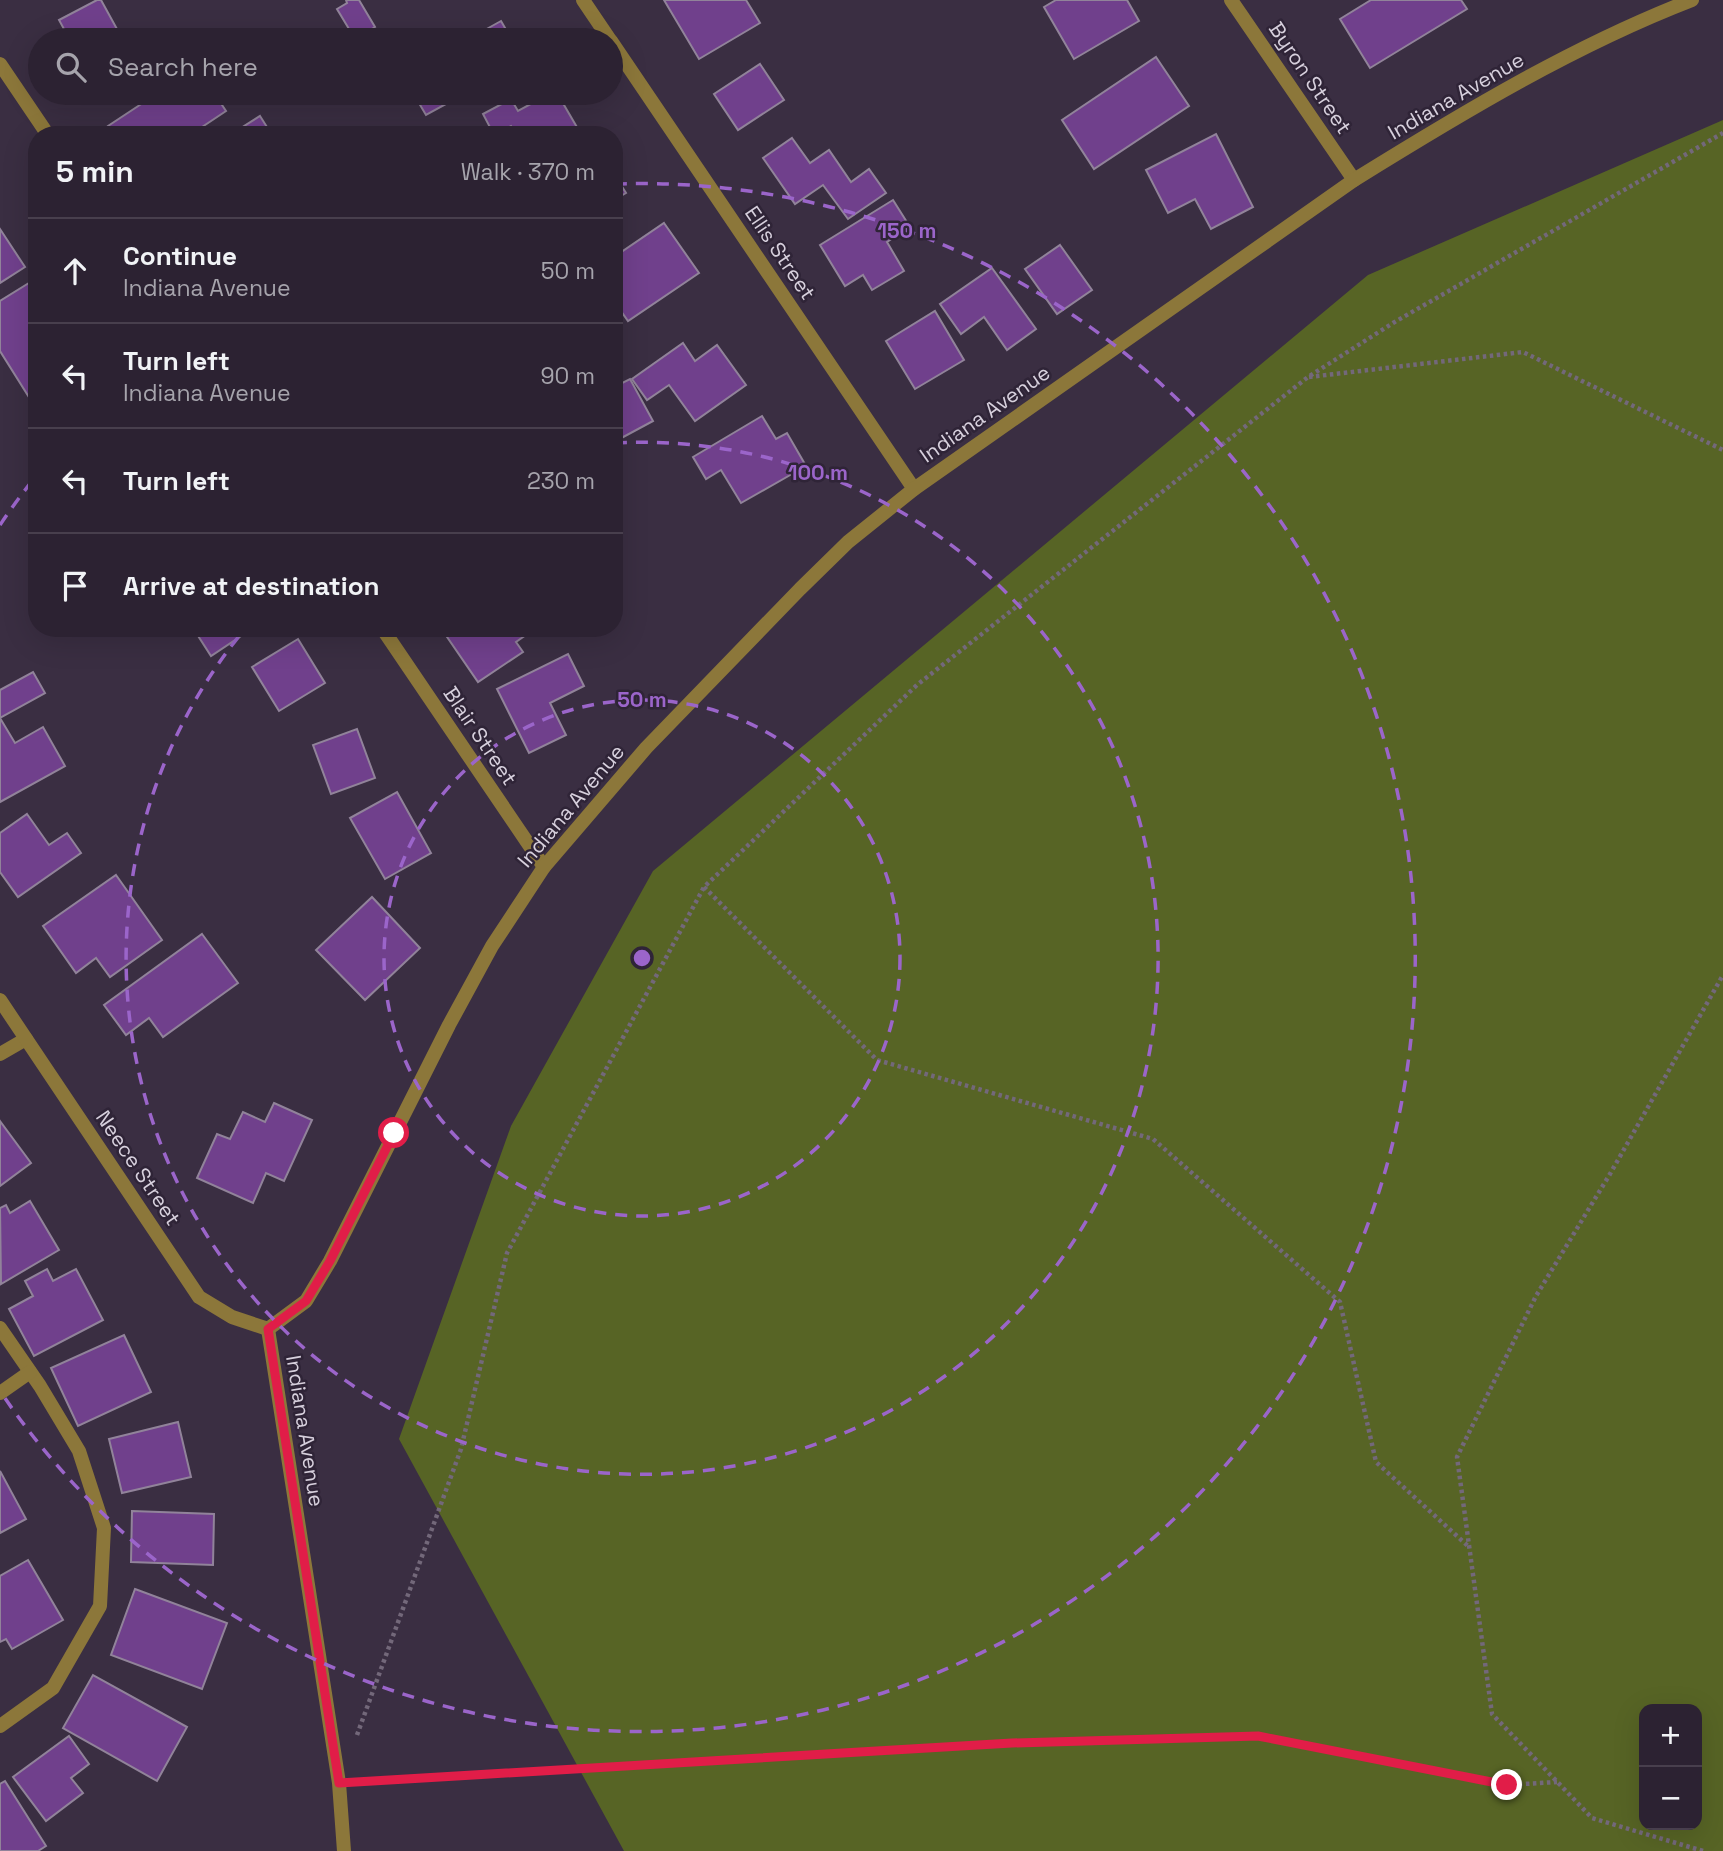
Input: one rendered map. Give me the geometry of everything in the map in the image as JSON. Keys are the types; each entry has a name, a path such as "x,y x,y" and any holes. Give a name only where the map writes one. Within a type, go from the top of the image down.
{"street":[{"name":"Ellis Street","path":"583,0 601,28"},
{"name":"Byron Street","path":"1231,0 1354,180"},
{"name":"Indiana Avenue","path":"344,1851 339,1783 268,1329 306,1301 330,1261 418,1085 492,946 544,867 646,748 800,589 848,542 914,489 1354,180 1427,135 1555,63 1648,17 1692,0"},
{"name":"Ellis Street","path":"623,60 914,489"},
{"path":"0,64 42,126"},
{"name":"Blair Street","path":"388,637 544,867"},
{"name":"Neece Street","path":"0,1000 199,1297 232,1317 268,1329"},
{"path":"0,1054 26,1039"},
{"path":"0,1328 79,1451 104,1528 100,1606 53,1688 0,1726"},
{"path":"0,1393 30,1372"}],"path":[{"path":"1557,1782 1507,1785 1258,1736 1012,1743 339,1783 461,1448 507,1253 704,887 917,685 1308,377 1393,323 1723,133"},
{"path":"1308,377 1523,352 1723,450"},
{"path":"704,887 877,1060 1153,1139 1340,1302 1376,1462 1469,1547"},
{"path":"1703,1851 1592,1818 1492,1714 1457,1457 1536,1296 1610,1174 1723,975"}],"green space":[{"path":"1723,120 1723,1851 624,1851 399,1439 511,1126 653,871 1368,275"}],"building":[{"path":"101,0 116,28 63,28 59,20"},
{"path":"346,0 359,0 375,27 348,28 337,9 347,3"},
{"path":"664,0 746,0 760,23 699,59"},
{"path":"1056,0 1127,0 1139,21 1074,59 1044,7"},
{"path":"1371,0 1461,0 1467,9 1370,68 1340,19"},
{"path":"501,21 505,28 488,28"},
{"path":"1156,57 1189,106 1094,169 1062,120"},
{"path":"760,64 784,100 738,130 714,94"},
{"path":"140,105 222,105 226,111 204,126 108,126"},
{"path":"420,105 444,105 426,115"},
{"path":"500,105 514,105 518,111 529,105 564,105 576,126 489,126 483,114"},
{"path":"260,116 266,126 244,126"},
{"path":"1216,134 1253,207 1211,229 1195,199 1168,213 1146,170"},
{"path":"792,138 810,163 829,150 851,182 869,169 886,193 848,219 823,185 795,204 763,158"},
{"path":"893,200 910,227 887,242 904,271 872,290 863,275 845,286 820,245"},
{"path":"664,223 699,273 628,321 623,314 623,251"},
{"path":"0,229 25,267 0,283"},
{"path":"1060,245 1092,290 1057,314 1025,269"},
{"path":"992,268 1036,329 1007,350 984,317 961,334 940,304"},
{"path":"28,284 28,396 0,351 0,301"},
{"path":"935,311 964,360 915,389 886,341"},
{"path":"683,343 695,361 717,345 746,385 695,421 669,385 647,400 632,379"},
{"path":"630,379 653,421 623,437 623,382"},
{"path":"762,416 776,439 787,433 806,466 741,503 721,470 706,479 693,457"},
{"path":"199,637 240,637 211,656"},
{"path":"447,637 523,637 516,642 523,652 478,682"},
{"path":"298,639 325,683 279,711 252,667"},
{"path":"568,654 584,686 550,703 566,735 529,753 497,689"},
{"path":"33,672 45,693 0,718 0,690"},
{"path":"0,718 15,743 43,727 65,766 0,802"},
{"path":"357,729 375,778 331,794 313,745"},
{"path":"397,792 431,853 385,879 350,818"},
{"path":"27,814 49,845 67,833 81,853 18,897 0,872 0,833"},
{"path":"116,875 162,940 110,977 96,958 76,973 43,926"},
{"path":"372,897 420,948 365,1000 316,950"},
{"path":"202,934 238,983 163,1037 149,1018 126,1035 104,1005"},
{"path":"274,1103 312,1120 284,1181 266,1173 253,1203 197,1178 217,1134 230,1139 243,1112 265,1122"},
{"path":"0,1121 31,1163 0,1186"},
{"path":"30,1201 59,1250 1,1284 0,1208 6,1205 10,1213"},
{"path":"47,1269 53,1281 76,1269 103,1320 34,1356 9,1309 33,1296 25,1281"},
{"path":"124,1335 151,1392 78,1426 51,1368"},
{"path":"178,1422 191,1477 122,1493 109,1439"},
{"path":"0,1471 26,1519 0,1533"},
{"path":"132,1511 214,1514 213,1565 131,1562"},
{"path":"28,1560 63,1620 12,1649 6,1639 0,1642 0,1576"},
{"path":"135,1589 227,1623 202,1689 111,1655"},
{"path":"93,1675 187,1727 157,1781 63,1728"},
{"path":"69,1736 89,1764 71,1778 83,1793 46,1821 13,1777"},
{"path":"5,1781 46,1846 38,1851 0,1851 0,1784"}],"route":[{"path":"394,1133 330,1261 306,1301 268,1329 339,1783 1012,1743 1258,1736 1507,1785"}]}
